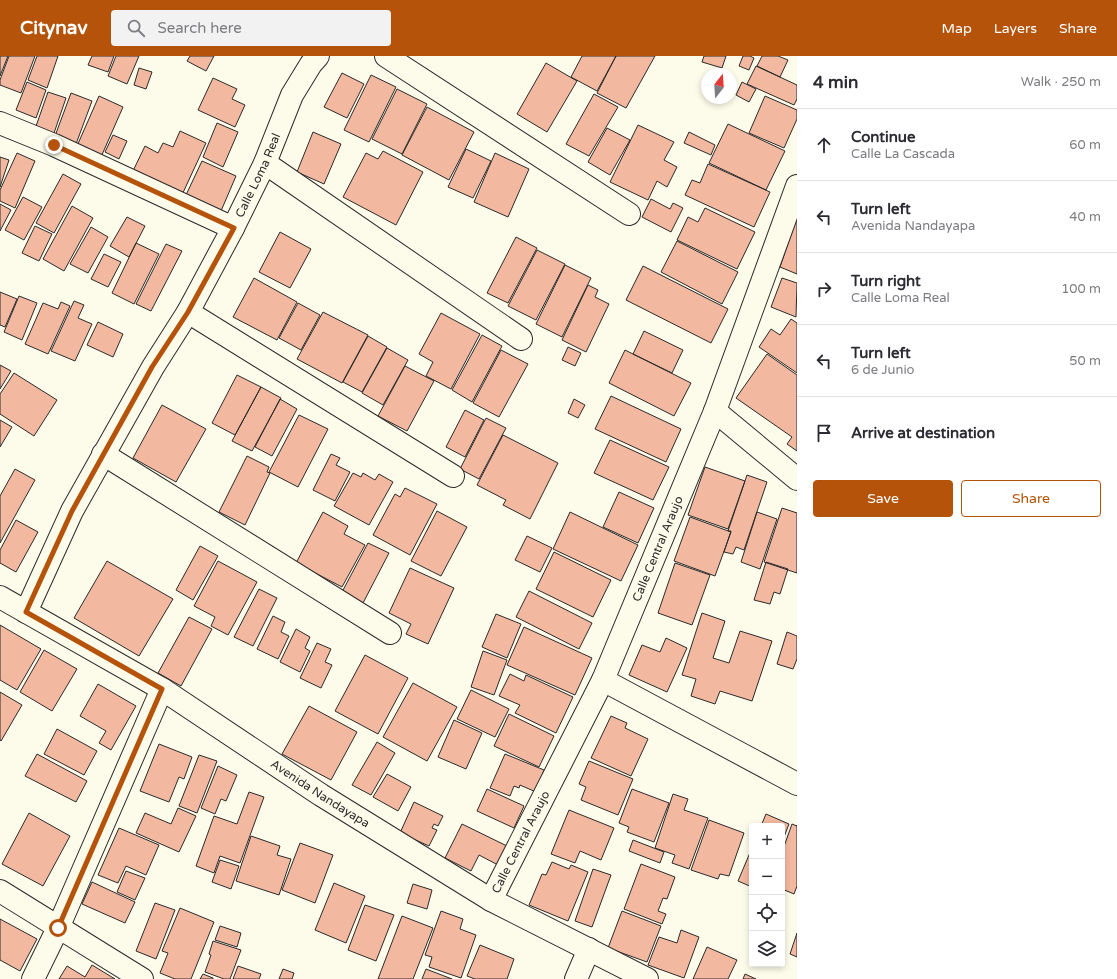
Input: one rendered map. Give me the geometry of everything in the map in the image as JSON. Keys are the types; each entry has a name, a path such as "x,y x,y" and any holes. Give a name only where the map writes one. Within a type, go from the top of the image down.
{"street":[{"name":"Calle Loma Real","path":"26,612 72,511 152,367 188,312 234,228 265,163 292,94 311,64 318,56"},
{"path":"386,56 629,214"},
{"path":"0,123 54,145 234,228"},
{"path":"265,163 521,339"},
{"name":"Calle Central Araujo","path":"491,900 603,680 715,411 797,186"},
{"path":"188,312 454,476"},
{"path":"715,411 797,479"},
{"path":"103,454 390,633"},
{"name":"Avenida Nandayapa","path":"0,597 162,689 321,795 491,900 647,979"},
{"path":"603,680 797,784"},
{"path":"33,979 58,928 162,689"},
{"path":"0,891 142,979"},
{"path":"576,979 589,949"}],"building":[{"path":"0,56 8,56 0,76"},
{"path":"9,56 35,56 21,93 0,85 0,80"},
{"path":"37,56 58,56 47,88 28,80"},
{"path":"92,56 114,56 108,72 88,65"},
{"path":"116,56 139,56 127,84 108,76"},
{"path":"190,56 214,56 206,71 187,61"},
{"path":"582,56 616,56 597,91 571,77"},
{"path":"616,56 655,56 626,108 597,93"},
{"path":"704,56 726,56 722,68 702,62"},
{"path":"743,56 750,56 754,58 749,70 739,66"},
{"path":"762,56 778,56 788,60 780,77 757,66"},
{"path":"546,63 577,81 547,132 517,114"},
{"path":"756,66 797,85 797,99 794,105 747,84"},
{"path":"139,68 152,72 146,89 134,85"},
{"path":"342,73 364,84 347,118 324,107"},
{"path":"371,75 396,87 369,142 344,130"},
{"path":"213,78 237,89 232,99 245,105 235,127 198,110"},
{"path":"27,82 46,90 36,118 16,110"},
{"path":"742,82 756,89 749,102 737,96"},
{"path":"397,89 427,104 402,154 372,139"},
{"path":"48,92 66,98 53,136 35,129"},
{"path":"71,93 92,101 76,144 55,136"},
{"path":"594,94 618,107 589,156 566,144"},
{"path":"99,96 123,107 101,157 77,146"},
{"path":"765,96 797,110 797,119 784,148 749,133"},
{"path":"427,107 474,132 449,180 402,155"},
{"path":"217,123 238,132 223,167 203,157"},
{"path":"728,124 785,151 766,190 709,163"},
{"path":"638,125 674,142 664,160 677,167 667,187 657,181 648,200 610,182"},
{"path":"607,128 630,140 610,175 588,162"},
{"path":"180,131 206,143 181,197 132,173 145,146 158,153 163,143 173,147"},
{"path":"313,132 341,144 324,184 297,172"},
{"path":"689,132 715,145 711,155 684,143"},
{"path":"113,135 127,141 119,159 105,152"},
{"path":"466,149 491,161 473,198 448,187"},
{"path":"383,151 423,172 396,225 343,197 366,153 378,159"},
{"path":"17,153 35,161 15,208 0,201 0,190"},
{"path":"495,153 529,169 508,217 474,202"},
{"path":"0,157 9,160 0,187"},
{"path":"202,161 236,176 221,211 186,195"},
{"path":"708,164 770,192 754,227 685,195 692,180 700,183"},
{"path":"63,174 81,184 54,233 36,223"},
{"path":"23,197 42,207 24,240 5,230"},
{"path":"651,199 670,209 673,203 683,208 671,232 642,217"},
{"path":"0,204 11,210 0,231"},
{"path":"72,206 93,218 64,271 43,259"},
{"path":"705,208 755,232 737,269 677,240 688,217 698,222"},
{"path":"127,217 145,226 129,257 110,246"},
{"path":"797,217 797,274 780,267"},
{"path":"35,226 52,234 39,261 22,253"},
{"path":"91,227 108,237 88,273 70,264"},
{"path":"280,232 311,249 290,288 259,272"},
{"path":"516,237 537,248 508,303 487,293"},
{"path":"677,241 738,272 722,304 661,272"},
{"path":"136,243 159,254 134,304 112,293"},
{"path":"166,244 182,251 151,311 136,304"},
{"path":"537,250 565,264 536,320 508,306"},
{"path":"104,254 121,262 108,287 91,279"},
{"path":"565,265 591,278 562,337 536,324"},
{"path":"643,266 728,309 711,343 626,300"},
{"path":"254,278 297,302 277,340 233,317"},
{"path":"782,278 797,283 796,317 771,307"},
{"path":"588,285 598,290 595,297 609,304 586,352 562,340"},
{"path":"0,292 17,299 5,327 0,325"},
{"path":"19,296 37,303 22,340 4,332"},
{"path":"74,301 84,305 78,318 92,324 75,361 51,351"},
{"path":"61,302 70,306 48,354 25,344 43,303 58,309"},
{"path":"298,303 320,315 301,350 279,338"},
{"path":"323,312 368,335 342,383 297,359"},
{"path":"441,313 480,334 451,389 426,376 433,362 419,354"},
{"path":"791,319 797,323 797,373 759,347 771,329 780,335"},
{"path":"98,322 123,334 113,357 87,345"},
{"path":"644,331 683,350 672,373 633,354"},
{"path":"482,335 502,346 472,402 452,390"},
{"path":"368,336 387,347 362,392 343,382"},
{"path":"568,347 581,353 575,366 562,360"},
{"path":"387,348 408,360 383,405 362,393"},
{"path":"501,350 528,364 499,417 473,403"},
{"path":"625,350 691,383 674,416 609,383"},
{"path":"767,354 797,375 797,451 787,444 792,437 736,398"},
{"path":"0,365 11,371 0,389"},
{"path":"405,366 434,381 407,431 378,416"},
{"path":"14,373 57,400 34,436 0,414 0,394"},
{"path":"237,375 261,387 235,435 212,423"},
{"path":"261,387 281,398 252,451 232,441"},
{"path":"611,396 681,429 666,462 595,429"},
{"path":"280,399 297,409 272,456 255,447"},
{"path":"574,399 585,405 578,418 568,413"},
{"path":"162,405 206,429 176,482 133,458"},
{"path":"465,410 484,420 465,457 446,447"},
{"path":"299,415 328,429 298,487 269,472"},
{"path":"486,418 506,428 479,479 460,469"},
{"path":"0,420 12,427 0,447"},
{"path":"503,435 558,463 530,519 503,505 506,500 477,485"},
{"path":"610,440 669,467 653,500 594,473"},
{"path":"331,454 340,458 336,465 350,472 335,501 313,490"},
{"path":"247,456 269,467 267,472 270,473 245,525 219,512"},
{"path":"705,467 745,481 728,529 688,515"},
{"path":"15,469 35,480 0,543 0,496"},
{"path":"353,473 361,477 363,473 375,480 379,474 393,482 369,525 334,506"},
{"path":"747,475 767,482 744,550 736,547 733,554 724,552 731,531 728,531"},
{"path":"405,488 437,504 410,555 373,535 395,494 400,497"},
{"path":"619,492 654,508 638,543 603,527"},
{"path":"782,508 797,513 797,573 764,562"},
{"path":"437,511 467,527 441,576 411,561"},
{"path":"323,512 348,526 344,534 365,545 342,587 296,563"},
{"path":"570,512 638,545 621,581 553,549"},
{"path":"757,512 777,519 760,569 741,562"},
{"path":"690,517 731,532 715,576 674,561"},
{"path":"16,520 38,532 16,572 0,563 0,550"},
{"path":"527,536 552,548 540,572 515,560"},
{"path":"368,543 389,553 363,603 342,592"},
{"path":"200,546 218,556 193,600 176,590"},
{"path":"554,552 611,580 593,617 536,589"},
{"path":"107,561 173,599 139,656 74,618"},
{"path":"218,561 257,582 228,635 211,626 215,617 194,606"},
{"path":"766,562 788,569 780,594 774,592 770,604 754,600"},
{"path":"675,563 710,575 692,625 658,613"},
{"path":"410,568 454,588 428,644 406,634 411,624 389,613"},
{"path":"259,589 277,598 253,646 234,637"},
{"path":"529,591 592,623 579,649 516,617"},
{"path":"702,613 725,621 713,658 729,663 740,631 772,641 752,701 720,691 715,704 691,696 696,679 682,675"},
{"path":"496,614 521,624 507,658 482,647"},
{"path":"273,616 285,622 281,632 289,636 278,659 257,649"},
{"path":"189,617 212,629 181,686 158,673"},
{"path":"0,625 41,649 17,690 0,680"},
{"path":"524,627 592,658 575,695 507,665"},
{"path":"296,629 310,637 305,648 310,651 300,672 280,662"},
{"path":"787,632 797,636 797,659 793,669 777,664"},
{"path":"666,638 687,648 667,692 629,675 642,645 660,652"},
{"path":"317,643 331,649 325,662 332,665 321,688 300,678"},
{"path":"44,650 77,669 52,711 20,692"},
{"path":"483,651 507,660 494,695 471,687"},
{"path":"365,655 408,678 378,734 335,711"},
{"path":"510,674 524,681 526,675 573,697 556,733 515,713 520,705 499,696"},
{"path":"413,683 457,707 427,761 383,737"},
{"path":"98,684 136,706 111,750 99,743 106,731 80,716"},
{"path":"471,690 509,709 495,737 457,719"},
{"path":"0,692 22,705 1,741 0,740"},
{"path":"309,706 357,732 331,780 282,754"},
{"path":"509,714 554,736 539,767 494,746"},
{"path":"611,716 627,723 625,728 648,739 631,776 591,758"},
{"path":"454,720 482,733 466,769 438,757"},
{"path":"57,729 97,751 84,775 44,754"},
{"path":"377,742 395,753 371,795 352,785"},
{"path":"159,744 192,757 184,779 179,777 169,802 140,791"},
{"path":"37,754 87,781 76,802 25,776"},
{"path":"505,754 544,770 536,792 520,785 519,788 514,786 510,796 490,788"},
{"path":"199,755 217,761 197,813 179,806"},
{"path":"589,761 633,779 618,815 581,800 586,787 579,784"},
{"path":"218,766 237,775 226,801 221,799 215,814 201,808"},
{"path":"387,774 411,787 398,811 373,797"},
{"path":"487,789 524,806 514,828 477,811"},
{"path":"632,789 669,803 654,842 627,832 629,827 619,823"},
{"path":"249,792 264,797 240,863 220,856 214,873 196,866 214,816 237,824"},
{"path":"673,794 688,799 684,810 708,818 689,869 672,863 675,855 655,848"},
{"path":"414,802 443,816 438,826 434,824 432,828 437,830 429,846 400,833"},
{"path":"178,808 196,816 179,852 136,833 145,813 171,824"},
{"path":"569,810 614,828 601,860 580,851 575,863 551,854"},
{"path":"29,813 70,836 43,886 2,864"},
{"path":"766,814 789,824 785,834 785,823 762,823"},
{"path":"709,820 744,833 729,876 720,874 718,879 691,870"},
{"path":"462,824 507,846 498,865 479,855 471,871 445,858"},
{"path":"792,824 797,826 797,886 794,894 785,890 785,844"},
{"path":"119,828 159,845 146,875 126,866 118,883 98,875"},
{"path":"251,836 280,846 277,855 291,859 279,895 236,881"},
{"path":"633,840 664,852 660,863 629,851"},
{"path":"300,843 333,855 315,903 282,890"},
{"path":"749,855 749,886 738,881"},
{"path":"220,860 239,866 231,889 212,882"},
{"path":"552,862 569,869 571,865 588,872 568,921 529,905 542,874 546,875"},
{"path":"641,864 675,877 667,899 663,898 658,911 666,914 662,924 624,909"},
{"path":"593,869 611,875 592,927 575,921"},
{"path":"126,871 145,878 135,900 117,892"},
{"path":"92,882 135,902 125,923 82,904"},
{"path":"334,883 365,896 346,943 315,930"},
{"path":"413,884 432,890 427,909 407,903"},
{"path":"155,903 175,910 156,959 136,951"},
{"path":"365,905 394,915 376,961 348,950"},
{"path":"180,908 214,922 191,979 175,979 160,973 168,953 162,951"},
{"path":"441,911 463,919 460,929 476,935 461,978 429,967 432,957 425,955"},
{"path":"622,911 661,926 647,962 608,948"},
{"path":"402,916 433,928 413,979 378,979"},
{"path":"0,919 37,939 20,971 0,960"},
{"path":"220,926 241,933 237,947 215,940"},
{"path":"681,930 699,937 684,978 648,965 659,937 677,943"},
{"path":"797,933 797,957 790,954"},
{"path":"213,941 241,950 230,979 224,979 205,972 211,955 209,954"},
{"path":"480,945 514,959 507,979 475,979 467,976"},
{"path":"707,947 737,960 728,979 693,979"},
{"path":"92,965 115,979 59,979 67,966 85,977"},
{"path":"238,966 261,974 259,979 233,979"},
{"path":"283,969 294,973 292,979 279,979"},
{"path":"426,969 452,979 422,979"},
{"path":"203,974 213,978 213,979 200,979"},
{"path":"745,974 756,979 743,979"}],"route":[{"path":"54,145 234,228 188,312 152,367 72,511 26,612 162,689 58,928"}]}
